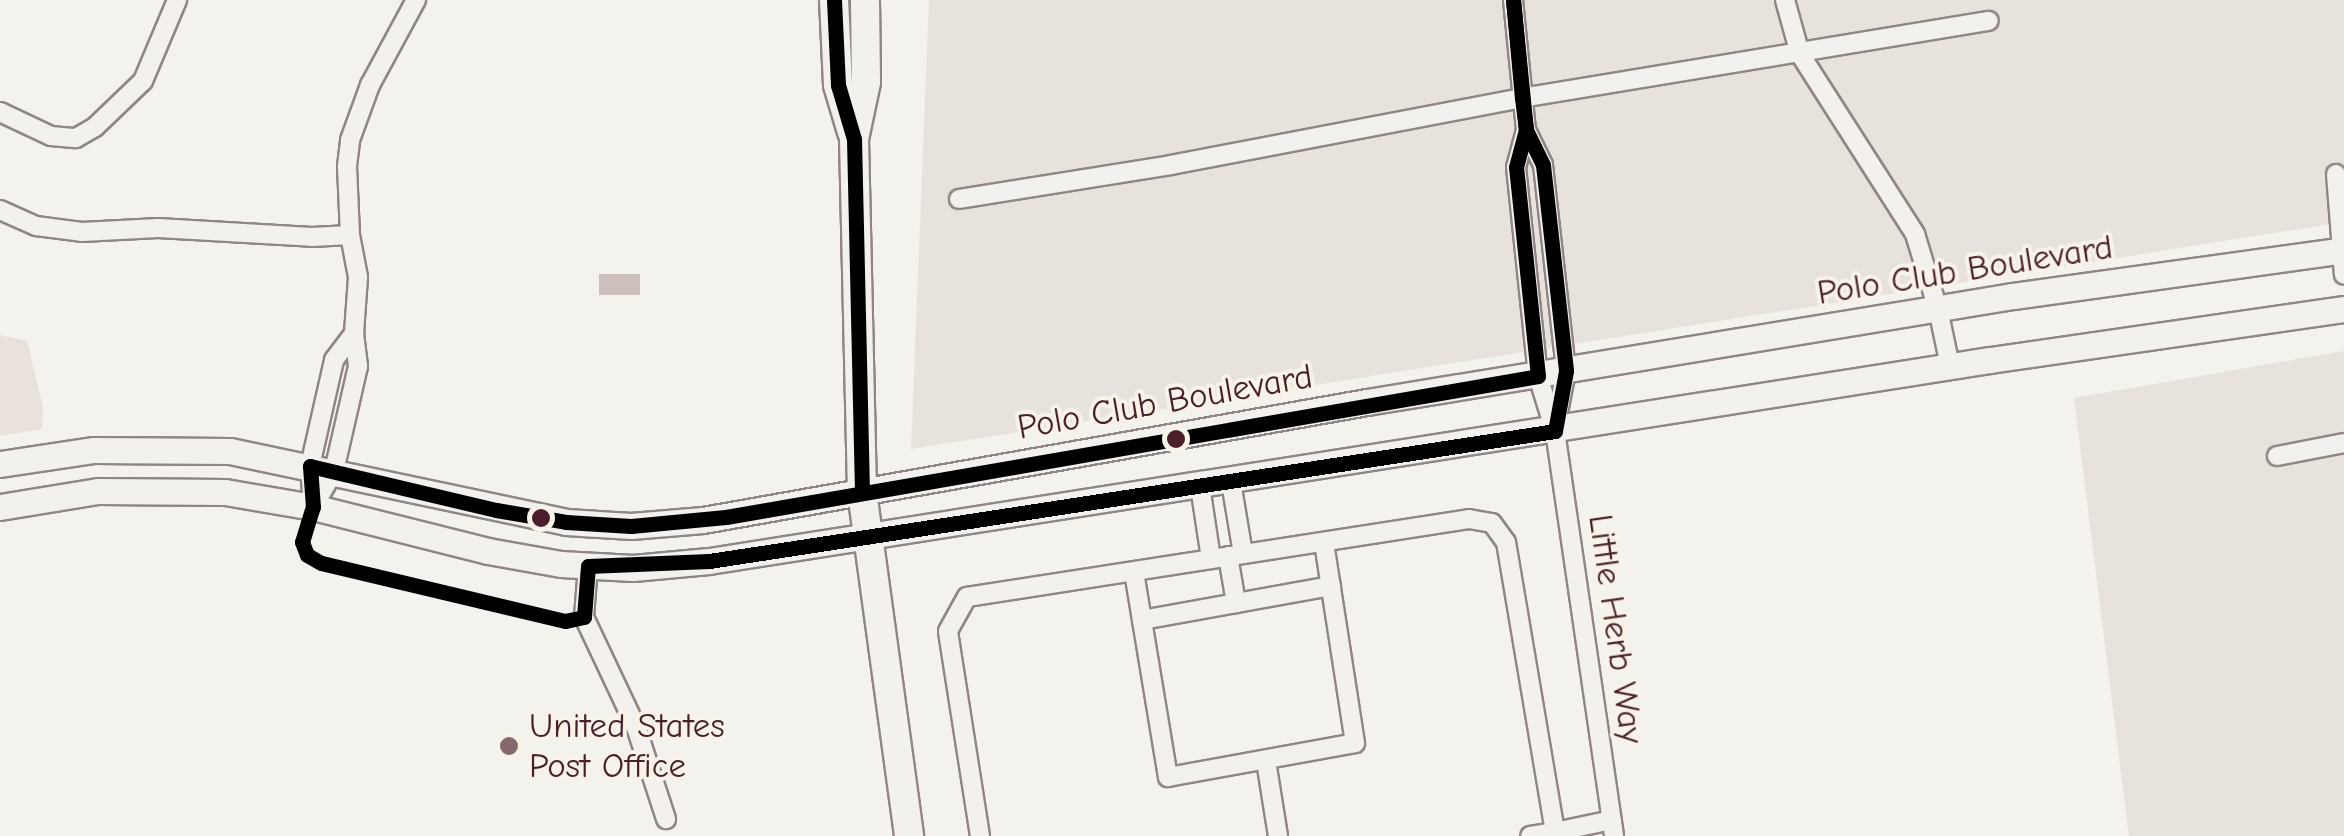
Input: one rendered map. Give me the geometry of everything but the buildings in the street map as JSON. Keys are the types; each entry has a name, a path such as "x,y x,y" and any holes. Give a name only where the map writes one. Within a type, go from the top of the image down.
{"main road":[{"path":"834,0 838,85 854,138"},
{"path":"865,0 866,82 854,138 862,492 909,836"}],"street":[{"path":"0,112 51,136 76,138 95,127 148,72 178,0"},
{"path":"313,508 322,468 334,360 354,332 358,276 350,235 347,166 356,117 416,0"},
{"path":"1514,0 1526,130 1543,164 1566,371 1555,431"},
{"path":"1785,0 1800,54 1915,234 1938,308 1950,366"},
{"path":"959,199 1170,166 1522,98 1988,21"},
{"path":"1526,130 1516,167 1538,376 1555,431"},
{"path":"2336,174 2343,259"},
{"path":"0,210 36,226 71,231 176,228 312,238 350,235"},
{"name":"Polo Club Boulevard","path":"0,464 94,450 161,447 230,451 571,523 631,526 703,520 1938,308 2343,259"},
{"path":"0,508 98,491 225,492 313,508 521,557 616,568 709,561 1950,366 2344,309"},
{"name":"Little Herb Way","path":"1555,431 1613,828"},
{"path":"2277,456 2344,443"},
{"path":"1227,556 1231,482"},
{"path":"1200,486 1227,556 1236,603"},
{"path":"980,836 948,631 954,615 968,598 1469,519 1492,523 1506,542 1555,832"},
{"path":"521,557 554,541 571,523 583,548 616,568"},
{"path":"1134,572 1168,776 1266,761 1355,743 1324,542"},
{"path":"588,566 584,618 631,714 666,819"},
{"path":"1142,620 1331,586"},
{"path":"1266,761 1278,836"},
{"path":"1530,836 1613,828"}],"shaded area":[{"path":"929,0 2344,0 2344,222 911,449"},
{"path":"599,274 640,274 640,295 599,295"},
{"path":"0,335 27,341 43,407 42,429 0,436"},
{"path":"2344,351 2344,836 2129,836 2074,398"}],"transit line":[{"path":"834,0 838,85 854,139 862,492"},
{"path":"1513,0 1526,130 1522,98 1513,0"},
{"path":"1526,130 1543,165 1566,371 1555,431 709,561 588,566 584,617 565,621 321,563 307,555 302,542 313,507 310,466 496,510 566,522 631,526 726,517 1538,376 1516,167 1526,130"}],"place":[{"name":"United States Post Office","path":"509,746"}]}
